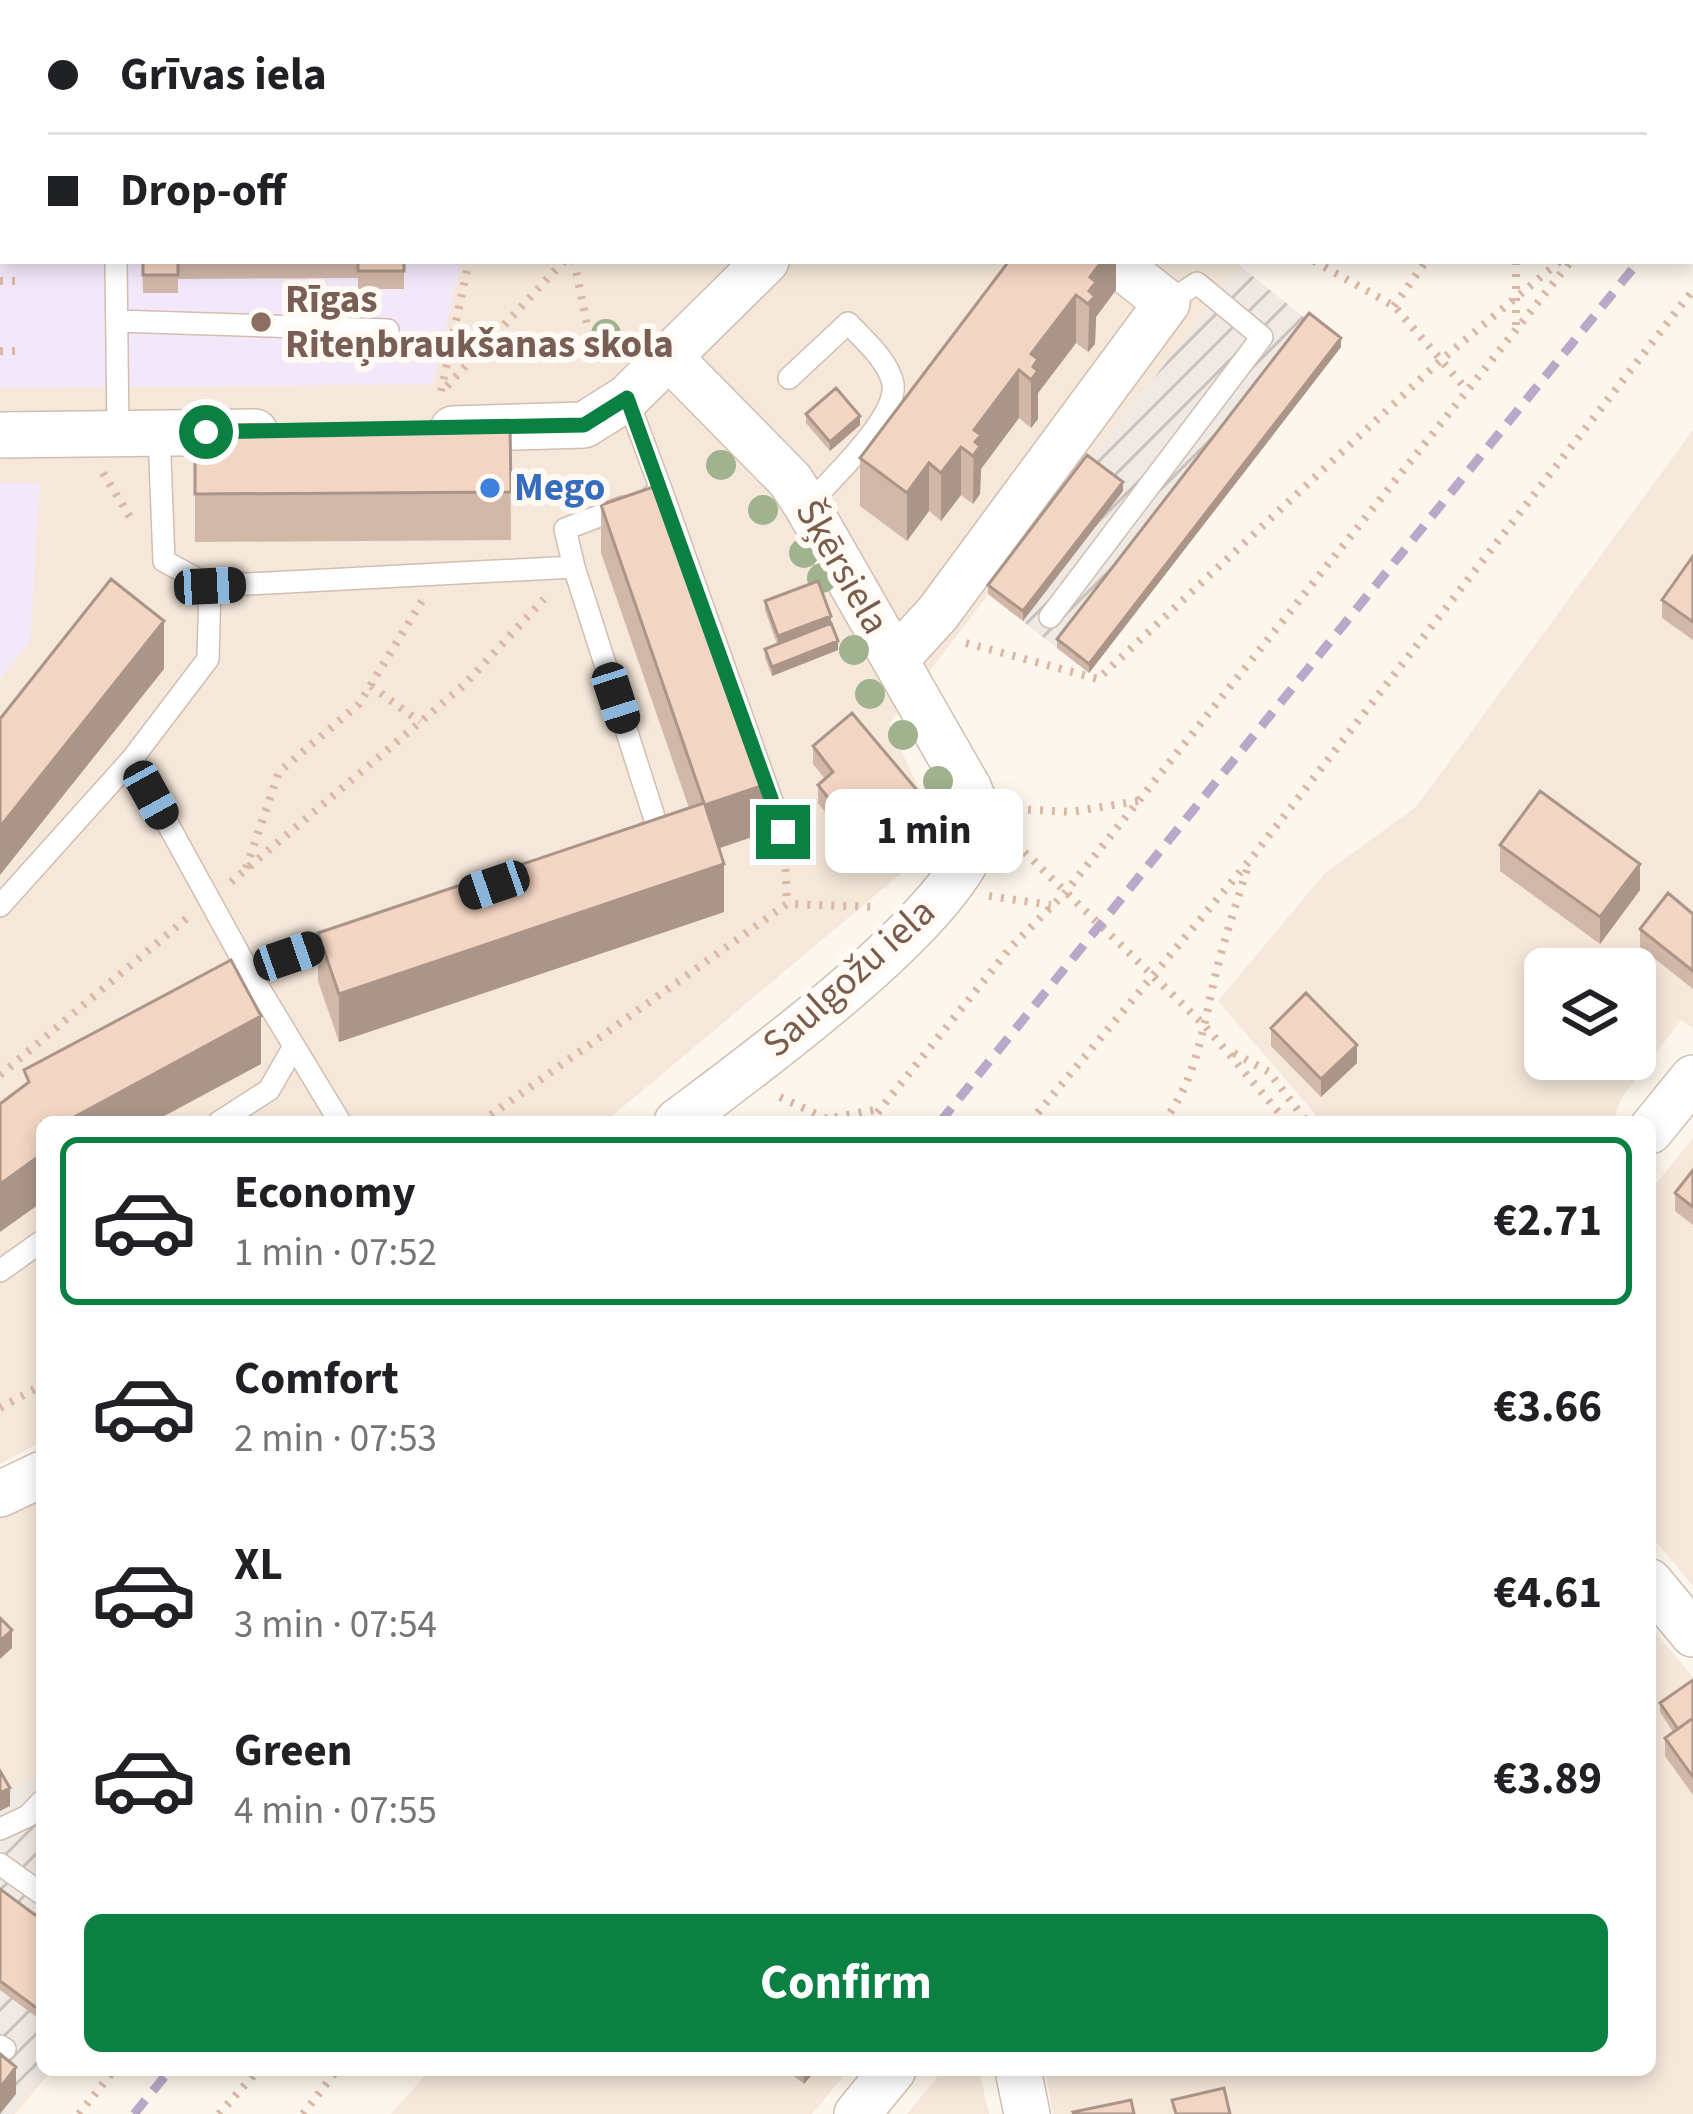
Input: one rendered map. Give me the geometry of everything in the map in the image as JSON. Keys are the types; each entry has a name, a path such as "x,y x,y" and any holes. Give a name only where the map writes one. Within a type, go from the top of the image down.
{"street":[{"path":"909,644 1167,303 1118,264"},
{"path":"416,429 584,425 627,398 746,267"},
{"name":"Šķērsiela","path":"669,357 790,480 909,644 976,806"},
{"path":"0,435 299,431"},
{"name":"Saulgožu iela","path":"685,1116 876,962 938,899 977,834 976,806"},
{"path":"1656,1124 1693,1078"},
{"path":"0,1494 36,1477"},
{"path":"1656,1589 1693,1634"},
{"path":"857,2114 888,2076"},
{"path":"1019,2076 1027,2114"}],"lane":[{"path":"116,264 120,434 164,561 210,586 574,567"},
{"path":"1050,617 1262,337 1197,283 1167,303"},
{"path":"117,321 388,330"},
{"path":"789,378 848,323 881,361 893,385 889,408 871,435 807,506"},
{"path":"627,398 783,832"},
{"path":"615,844 658,829 565,529 662,492"},
{"path":"0,906 132,759 208,659 210,586"},
{"path":"132,759 292,1048 336,1116"},
{"path":"248,970 356,933"},
{"path":"228,1116 269,1090 292,1048"},
{"path":"0,1271 36,1244"},
{"path":"0,1829 36,1807"},
{"path":"0,1864 36,1890"}],"path":[{"path":"468,264 441,390 561,264"},
{"path":"575,264 595,362"},
{"path":"1319,264 1394,305 1467,390"},
{"path":"1394,305 1424,264"},
{"path":"1516,264 1516,329"},
{"path":"909,644 1098,679 1441,360 1557,264"},
{"path":"875,1116 1011,947 1064,894 1569,264"},
{"path":"0,280 19,281"},
{"path":"1035,1116 1250,860 1693,290"},
{"path":"0,351 23,351"},
{"path":"120,434 94,459 136,527 164,561"},
{"path":"0,1076 464,685 574,567"},
{"path":"246,869 279,772 359,704 439,574"},
{"path":"370,686 420,722"},
{"path":"976,806 1071,812 1139,801"},
{"path":"976,806 1205,1026 1282,1116"},
{"path":"783,832 787,904"},
{"path":"1168,1116 1177,1106 1205,1026 1250,860"},
{"path":"489,1116 787,904 938,899 1053,905"},
{"path":"1228,1050 1269,1072 1302,1116"},
{"path":"748,1068 780,1097 821,1116"},
{"path":"843,1116 880,1109"},
{"path":"0,1408 36,1388"},
{"path":"80,2114 109,2076"},
{"path":"219,2114 253,2076"},
{"path":"303,2114 332,2076"}],"shaded area":[{"path":"0,264 1238,264 889,724 942,839 612,1116 36,1116 36,1444 0,1464"},
{"name":"Rīgas Riteņbraukšanas skola","path":"0,264 460,264 433,384 0,388"},
{"path":"1240,266 1341,347 1089,673 988,594"},
{"path":"1693,430 1693,1028 1681,1020 1656,1053 1656,948 1524,948 1524,1080 1635,1080 1615,1116 1317,1116 1218,1001 1325,873 1416,807"},
{"path":"0,483 40,483 30,641 0,679"},
{"path":"1693,1138 1693,1586 1656,1542 1656,1184"},
{"path":"36,1501 36,2076 47,2076 15,2114 0,2114 0,1518"},
{"path":"1656,1633 1693,1677 1693,2114 1053,2114 1046,2076 1656,2076"},
{"path":"36,1776 36,2076 41,2076 11,2114 0,2114 0,1798"},
{"path":"425,2076 844,2076 812,2114 391,2114"},
{"path":"938,2076 980,2076 989,2114 907,2114"}],"building":[{"path":"143,264 178,264 178,275 143,275"},
{"path":"358,264 404,264 404,271 358,271"},
{"path":"1007,264 1100,264 1090,277 1096,282 1089,291 1095,296 1088,304 1076,295 1031,354 1038,359 1033,367 1038,371 1031,380 1019,370 974,430 981,435 973,456 961,447 941,473 929,463 907,493 860,458"},
{"path":"1309,313 1341,338 1089,664 1057,639"},
{"path":"836,388 860,416 830,442 806,414"},
{"path":"510,423 511,492 195,494 195,425"},
{"path":"1087,455 1123,482 1023,611 988,585"},
{"path":"659,485 764,785 705,805 724,864 339,994 318,933 704,803 601,505"},
{"path":"1693,556 1693,622 1662,600"},
{"path":"111,579 164,621 0,827 0,719"},
{"path":"818,581 831,616 778,636 765,601"},
{"path":"831,623 838,641 772,667 765,649"},
{"path":"852,713 916,789 876,823 849,791 833,804 818,785 833,772 813,746"},
{"path":"1540,791 1640,864 1600,917 1500,845"},
{"path":"1668,893 1693,914 1693,971 1640,929"},
{"path":"231,960 261,1016 76,1116 36,1116 36,1158 0,1184 0,1104 29,1082 24,1070"},
{"path":"1306,993 1357,1045 1321,1079 1271,1028"},
{"path":"1693,1170 1693,1207 1675,1193"},
{"path":"0,1618 12,1630 0,1641"},
{"path":"1693,1680 1693,1718 1678,1729 1660,1703"},
{"path":"1693,1718 1693,1777 1665,1738"},
{"path":"0,1771 10,1788 0,1793"},
{"path":"0,1889 36,1916 36,2008 0,1981"},
{"path":"0,2054 16,2067 0,2088"},
{"path":"1224,2088 1230,2114 1176,2114 1172,2100"},
{"path":"1131,2100 1134,2114 1073,2112"}],"railway":[{"path":"945,1116 1637,264"},
{"path":"134,2114 165,2076"}],"place":[{"name":"Rīgas Riteņbraukšanas skola","path":"261,322"},
{"name":"Mego","path":"490,488"}],"route":[{"path":"206,432 584,425 627,398 783,832"}]}
